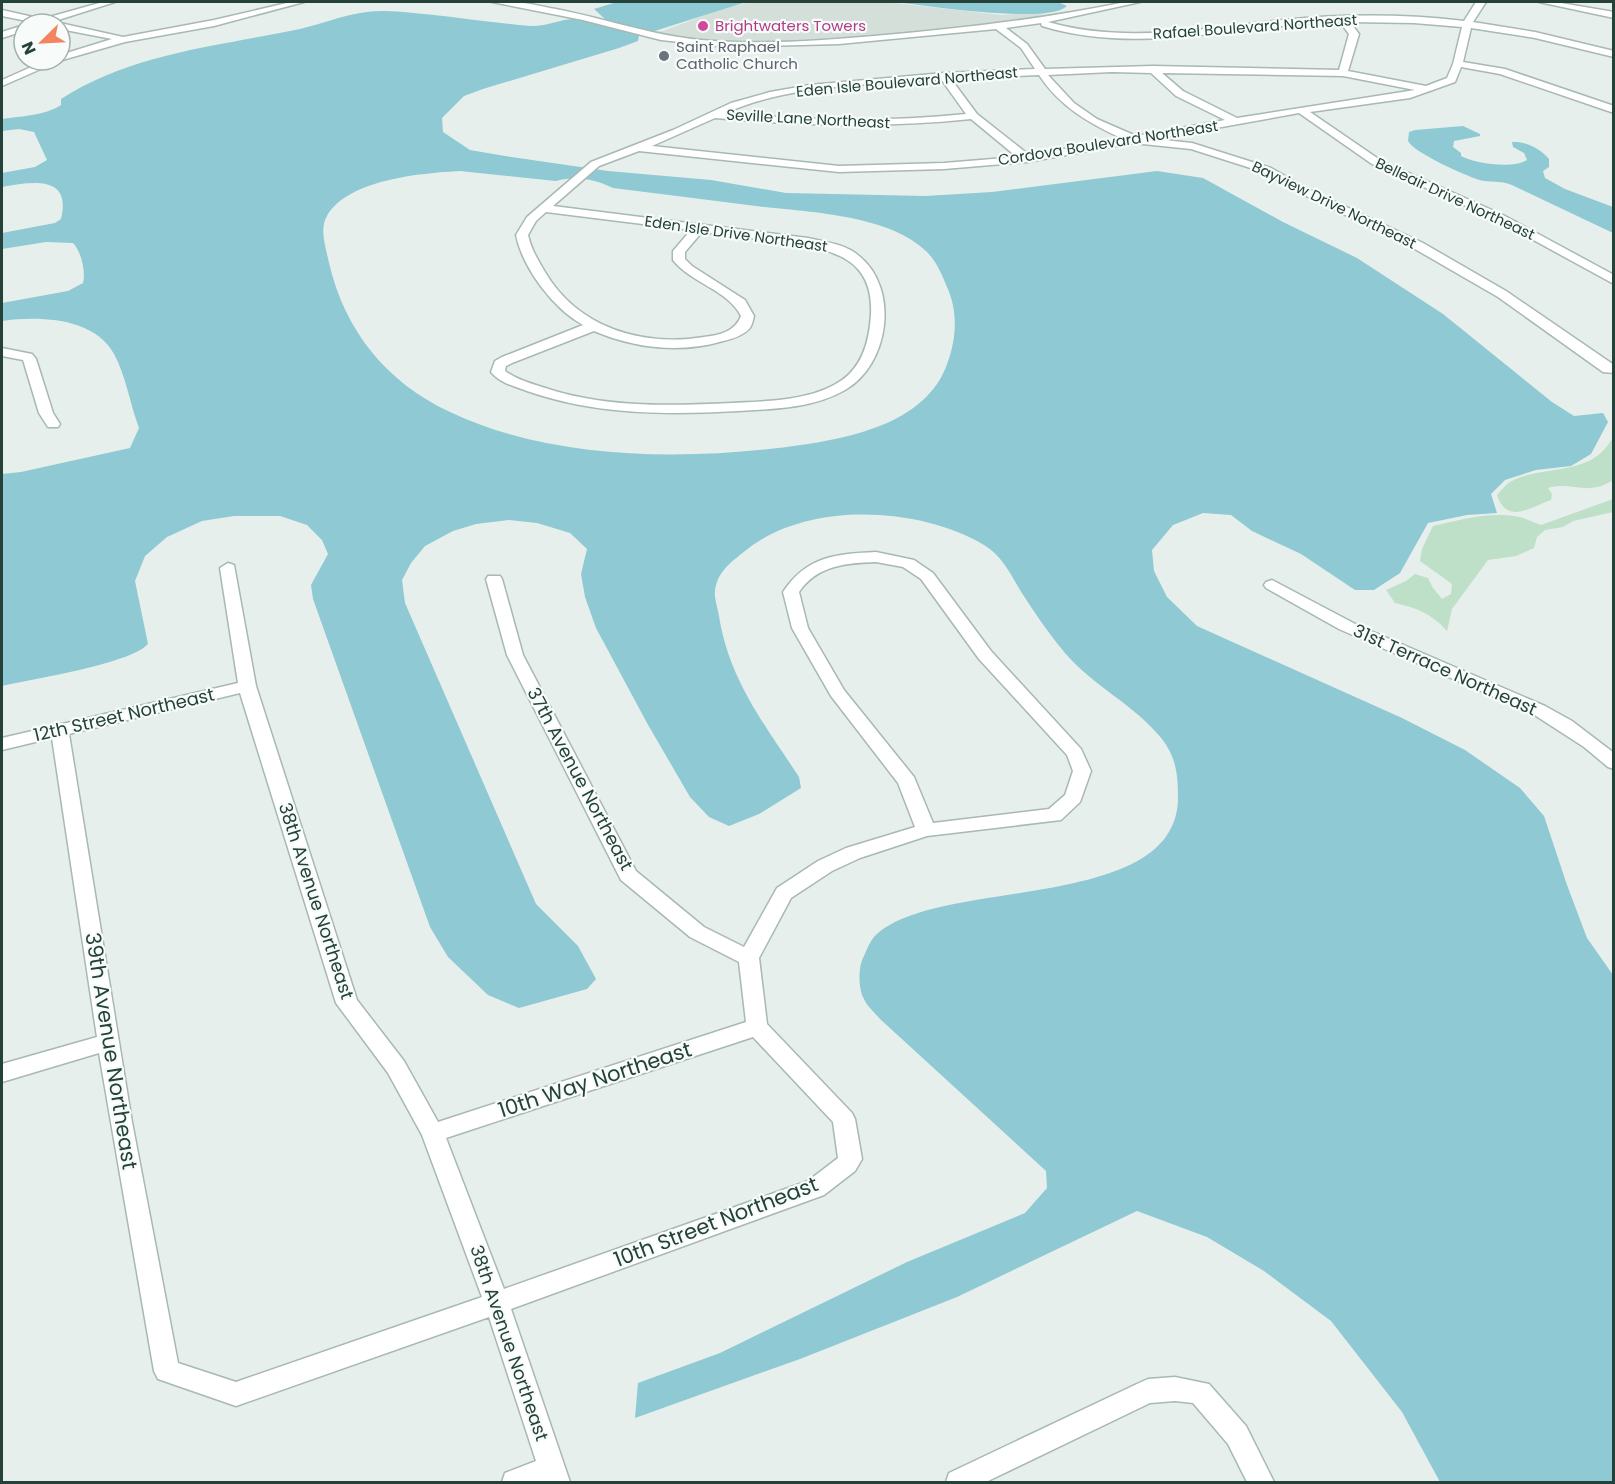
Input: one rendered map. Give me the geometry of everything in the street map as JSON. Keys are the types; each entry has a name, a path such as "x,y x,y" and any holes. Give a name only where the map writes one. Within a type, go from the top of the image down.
{"street":[{"path":"72,13 111,2"},
{"path":"72,54 124,39 214,23 300,2"},
{"path":"496,2 528,6 647,34 704,43 782,45 931,35 999,27 1039,22 1129,2"},
{"path":"528,6 541,2"},
{"name":"Cordova Boulevard Northeast","path":"639,148 839,169 944,166 1027,159 1137,141 1235,121 1410,95 1451,80 1458,64 1467,25 1479,3 1482,2"},
{"path":"1543,2 1614,15"},
{"path":"1342,19 1354,34 1343,73"},
{"name":"Rafael Boulevard Northeast","path":"1039,22 1085,32 1161,36 1208,33 1293,22 1342,19 1398,20 1525,32 1614,54"},
{"name":"Bayview Drive Northeast","path":"999,27 1024,46 1052,87 1070,105 1101,125 1137,141 1192,146 1267,170 1302,190 1419,246 1502,294 1611,369"},
{"path":"72,28 124,39"},
{"path":"1591,47 1606,40"},
{"path":"1458,64 1502,71 1614,110"},
{"path":"1153,69 1163,82 1177,93 1235,121"},
{"name":"Eden Isle Boulevard Northeast","path":"699,228 679,251 679,260 741,303 747,309 748,316 745,324 730,335 710,341 667,345 635,340 596,326 577,316 559,302 543,280 524,245 522,235 531,219 592,167 735,105 770,95 810,88 1042,70 1153,69 1343,73 1428,89"},
{"path":"2,82 26,72"},
{"path":"944,76 973,116 1027,159"},
{"name":"Belleair Drive Northeast","path":"1301,110 1376,162 1499,217 1614,280"},
{"name":"Seville Lane Northeast","path":"714,115 776,121 882,124 973,116"},
{"name":"Eden Isle Drive Northeast","path":"544,208 815,243 855,258 868,272 875,291 877,307 877,324 870,354 860,371 839,388 790,402 758,406 650,410 611,407 559,398 512,381 498,372 500,364 507,360 596,326"},
{"path":"2,352 27,357 32,362 46,413 53,424"},
{"path":"757,1027 749,958 784,893 825,866 853,853 926,830 1054,815 1073,798 1082,771 1075,753 985,655 927,576 908,563 876,557 838,559 801,577 791,592 800,628 837,692 906,781 926,830"},
{"name":"38th Avenue Northeast","path":"228,568 247,686 347,1003 396,1067 433,1133 497,1303 554,1475"},
{"name":"37th Avenue Northeast","path":"494,579 515,655 628,875 697,932 749,958"},
{"name":"31st Terrace Northeast","path":"1272,585 1324,616 1409,654 1462,674 1534,708 1572,730 1614,763"},
{"name":"12th Street Northeast","path":"2,744 247,686"},
{"name":"39th Avenue Northeast","path":"60,731 121,1122 167,1371"},
{"name":"10th Way Northeast","path":"433,1133 757,1027"},
{"name":"10th Street Northeast","path":"167,1371 236,1394 816,1188 847,1164 850,1159 844,1119 757,1027"},
{"path":"2,1074 109,1042"},
{"path":"959,1482 1148,1391 1175,1389 1200,1392 1236,1435 1261,1482"},
{"path":"515,1482 554,1475"}],"shaded area":[{"path":"751,2 885,2 1001,15 1051,12 1005,25 793,43 682,40 651,32 663,31 727,7"}],"green space":[{"path":"1613,437 1613,480 1604,485 1588,488 1557,486 1548,488 1552,494 1551,500 1521,511 1507,510 1501,504 1497,495 1510,482 1523,476 1580,465 1604,450"},
{"path":"1613,499 1613,512 1545,530 1537,537 1534,548 1516,556 1488,560 1452,609 1447,631 1424,612 1395,603 1386,590 1415,574 1428,578 1442,599 1451,594 1452,584 1420,561 1422,549 1433,526 1498,515 1522,518 1541,525"}],"water":[{"path":"617,2 746,2 639,36 638,41 619,48 464,96 442,118 443,132 470,150 608,171 711,180 786,193 925,196 992,192 1157,171 1203,178 1283,222 1357,258 1443,314 1552,402 1574,416 1603,413 1608,422 1591,454 1571,466 1536,470 1505,480 1491,494 1497,513 1467,515 1428,523 1400,573 1374,590 1355,590 1301,554 1252,531 1231,515 1203,513 1173,525 1152,550 1154,571 1167,597 1197,626 1402,718 1465,750 1520,788 1544,816 1587,938 1613,975 1613,1482 1440,1482 1402,1412 1331,1321 1264,1271 1207,1237 1137,1211 957,1297 800,1359 635,1418 638,1383 720,1353 907,1262 1025,1213 1047,1188 1046,1171 869,1007 860,984 862,960 877,934 908,917 950,905 1050,888 1098,877 1138,861 1167,836 1178,800 1177,776 1171,753 1162,739 1139,716 1076,665 1036,615 1005,565 984,545 957,532 927,522 863,515 830,517 799,523 770,535 745,551 726,568 716,584 715,594 731,661 761,720 799,777 801,788 759,814 729,826 709,817 690,797 647,723 596,628 585,597 581,574 587,549 570,533 537,523 509,520 476,524 453,531 425,546 411,563 402,580 405,603 536,904 578,946 596,979 587,989 519,1008 488,995 448,957 430,927 313,599 311,585 328,554 322,540 307,525 280,516 234,516 202,521 167,537 145,556 135,581 148,644 122,658 102,664 2,686 2,474 21,472 130,448 139,428 118,363 105,342 79,326 64,322 48,319 2,321 2,303 68,291 83,283 84,273 80,256 73,243 46,242 2,249 2,233 55,223 61,219 63,204 55,188 46,184 2,187 2,173 35,167 47,160 34,132 19,129 2,131 2,119 54,109 61,105 61,99 88,83 146,61 208,46 300,29 363,12 403,12 536,26 569,19 592,22 605,19 594,9","holes":["460,171 556,181 570,178 585,179 613,188 822,213 870,222 911,239 927,252 936,264 951,297 955,327 946,367 936,385 923,400 907,413 869,430 828,441 764,450 719,453 672,455 579,449 491,428 427,400 388,370 357,332 336,288 329,263 323,233 327,216 337,204 351,194 369,186 407,176"]},
{"path":"894,2 1058,2 1067,6 1055,11 1036,14 1012,14"},
{"path":"1463,126 1480,136 1454,141 1453,147 1461,153 1461,156 1485,163 1504,165 1521,163 1527,160 1524,153 1513,147 1512,142 1532,146 1549,159 1549,167 1543,171 1545,178 1565,189 1613,207 1613,233 1512,185 1479,180 1452,169 1429,157 1408,141 1409,132 1415,130"}],"place":[{"name":"Brightwaters Towers","path":"703,26"},
{"name":"Saint Raphael Catholic Church","path":"664,56"}]}
